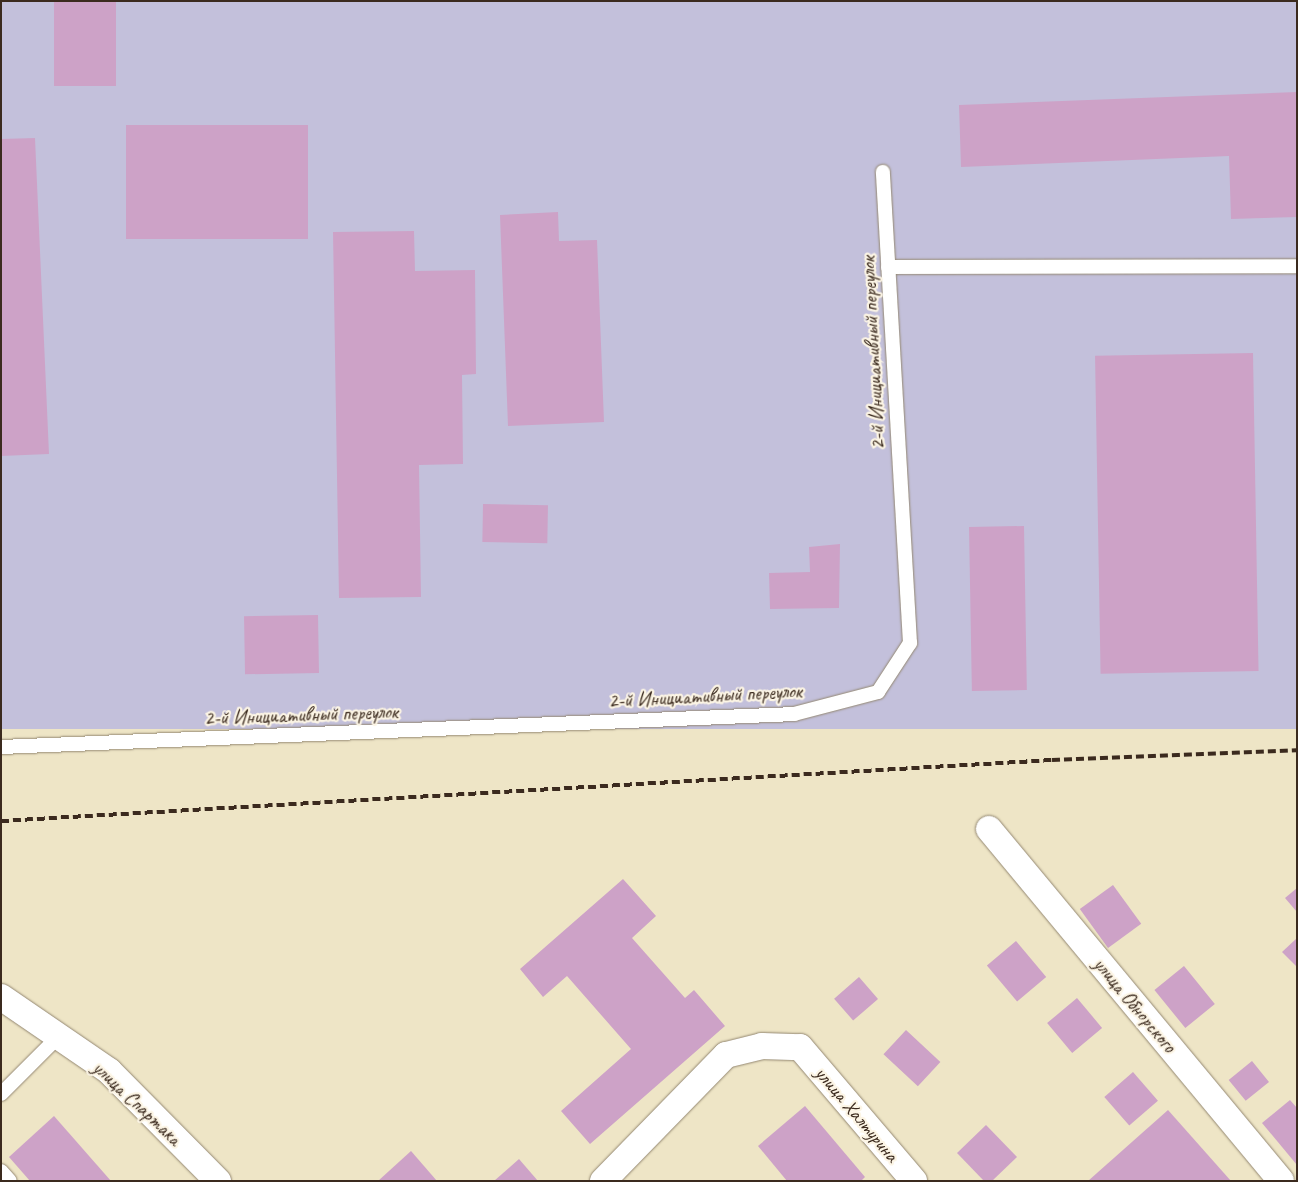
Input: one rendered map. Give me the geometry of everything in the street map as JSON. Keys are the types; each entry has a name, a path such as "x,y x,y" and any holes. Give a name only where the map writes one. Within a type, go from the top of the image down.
{"street":[{"name":"улица Обнорского","path":"989,829 1281,1181"},
{"name":"улица Спартака","path":"1,997 109,1071 218,1181"},
{"name":"улица Халтурина","path":"603,1181 726,1055 762,1046 800,1047 914,1181"}],"lane":[{"name":"2-й Инициативный переулок","path":"1,747 794,714 878,692 910,643 883,172"},
{"path":"888,267 1297,266"},
{"path":"1,1094 59,1036"},
{"path":"1,1170 10,1181"}],"shaded area":[{"path":"1,1 1297,1 1297,729 1,729"}],"building":[{"path":"54,1 116,1 116,86 54,86"},
{"path":"1297,92 1297,217 1231,219 1229,156 961,167 959,105"},
{"path":"126,125 308,125 308,239 126,239"},
{"path":"35,138 49,454 1,456 1,139"},
{"path":"558,212 559,241 597,240 604,422 508,426 500,215"},
{"path":"414,231 415,271 475,270 476,374 462,375 463,464 419,465 421,597 339,598 333,232"},
{"path":"1253,353 1259,671 1101,674 1095,356"},
{"path":"483,504 548,505 547,543 482,542"},
{"path":"1024,526 1027,690 972,691 969,527"},
{"path":"840,544 839,608 770,609 769,573 810,572 809,547"},
{"path":"318,615 319,673 245,674 244,616"},
{"path":"623,879 656,916 632,938 685,998 694,990 725,1026 590,1144 561,1111 631,1049 567,976 543,997 520,969"},
{"path":"1113,885 1141,924 1108,948 1080,909"},
{"path":"1297,888 1297,912 1285,898"},
{"path":"1297,938 1297,967 1282,952"},
{"path":"1016,941 1046,977 1017,1001 987,965"},
{"path":"1184,966 1215,1004 1185,1028 1154,990"},
{"path":"859,977 878,999 853,1021 834,999"},
{"path":"1077,998 1102,1028 1072,1053 1047,1023"},
{"path":"906,1030 940,1062 918,1086 883,1054"},
{"path":"1252,1061 1269,1082 1246,1101 1229,1080"},
{"path":"1133,1072 1158,1101 1129,1126 1104,1097"},
{"path":"1290,1100 1297,1108 1297,1165 1262,1123"},
{"path":"805,1106 865,1177 861,1181 787,1181 758,1146"},
{"path":"1168,1110 1231,1181 1088,1181"},
{"path":"54,1116 111,1181 30,1181 9,1157"},
{"path":"986,1125 1017,1157 992,1181 984,1181 957,1153"},
{"path":"411,1151 437,1181 378,1181"},
{"path":"519,1159 538,1181 494,1181"}],"railway":[{"path":"1,821 1052,760 1297,750"}]}
